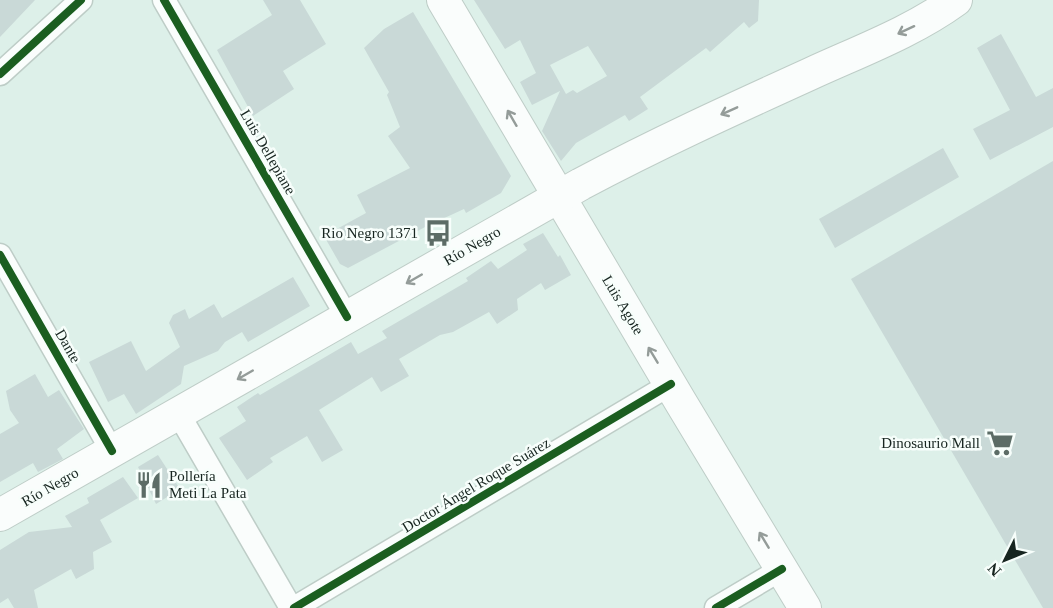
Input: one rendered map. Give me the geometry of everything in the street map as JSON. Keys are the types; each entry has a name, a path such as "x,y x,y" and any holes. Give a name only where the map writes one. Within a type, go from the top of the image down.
{"main road":[{"name":"Luis Agote","path":"443,0 805,608"},
{"name":"Río Negro","path":"0,515 559,196 666,140 914,27 956,0"}],"street":[{"path":"0,74 81,0"},
{"name":"Luis Dellepiane","path":"164,0 348,317"},
{"name":"Dante","path":"0,255 112,451"},
{"name":"Doctor Ángel Roque Suárez","path":"293,608 671,384"},
{"path":"178,414 293,608"},
{"path":"716,608 782,569"}],"building":[{"path":"0,0 35,0 0,37"},
{"path":"263,0 300,0 326,44 283,71 294,89 253,116 217,50 272,15"},
{"path":"474,0 759,0 758,21 749,28 744,22 710,52 706,48 640,97 648,109 629,121 625,115 576,143 561,161 542,131 560,91 532,105 520,82 536,73 520,40 505,49","holes":["588,46 607,76 577,93 573,90 566,94 550,65"]},
{"path":"413,12 511,176 501,193 466,213 464,209 427,226 348,268 340,264 324,236 366,213 357,195 410,168 388,136 400,127 387,95 389,92 364,48 384,29"},
{"path":"1001,34 1036,97 1053,88 1053,127 990,160 973,129 1010,110 977,48"},
{"path":"943,148 959,177 835,248 819,219"},
{"name":"Dinosaurio Mall","path":"1053,161 1053,608 1043,608 851,279"},
{"path":"543,233 558,257 560,255 571,275 545,290 541,283 517,299 518,310 497,324 489,312 453,332 440,335 399,359 409,376 381,392 372,377 319,410 343,450 322,462 307,436 270,458 273,462 247,480 219,438 246,421 237,407 351,342 358,354 387,338 382,331 468,281 466,278 491,261 498,269 527,250 523,244"},
{"path":"293,277 310,306 248,342 242,332 225,342 218,351 184,366 181,384 136,414 124,394 108,402 89,362 131,341 146,371 180,347 169,323 173,315 185,309 189,319 214,304 222,318"},
{"path":"35,374 48,397 59,390 84,429 57,449 63,459 38,472 33,463 0,482 0,434 19,423 10,410 6,391"},
{"path":"158,455 180,489 156,504 138,467"},
{"path":"123,477 138,498 100,520 112,542 93,552 94,569 76,579 71,569 34,590 38,608 14,608 8,598 0,603 0,550 29,532 72,527 65,516 89,503 87,498"}],"cycle path":[{"path":"0,74 81,0"},
{"path":"164,0 347,317"},
{"path":"0,255 112,451"},
{"path":"294,608 671,384"},
{"path":"716,608 782,569"}],"place":[{"name":"Rio Negro 1371","path":"438,233"},
{"name":"Dinosaurio Mall","path":"1000,443"},
{"name":"Pollería Meti La Pata","path":"149,485"}]}
